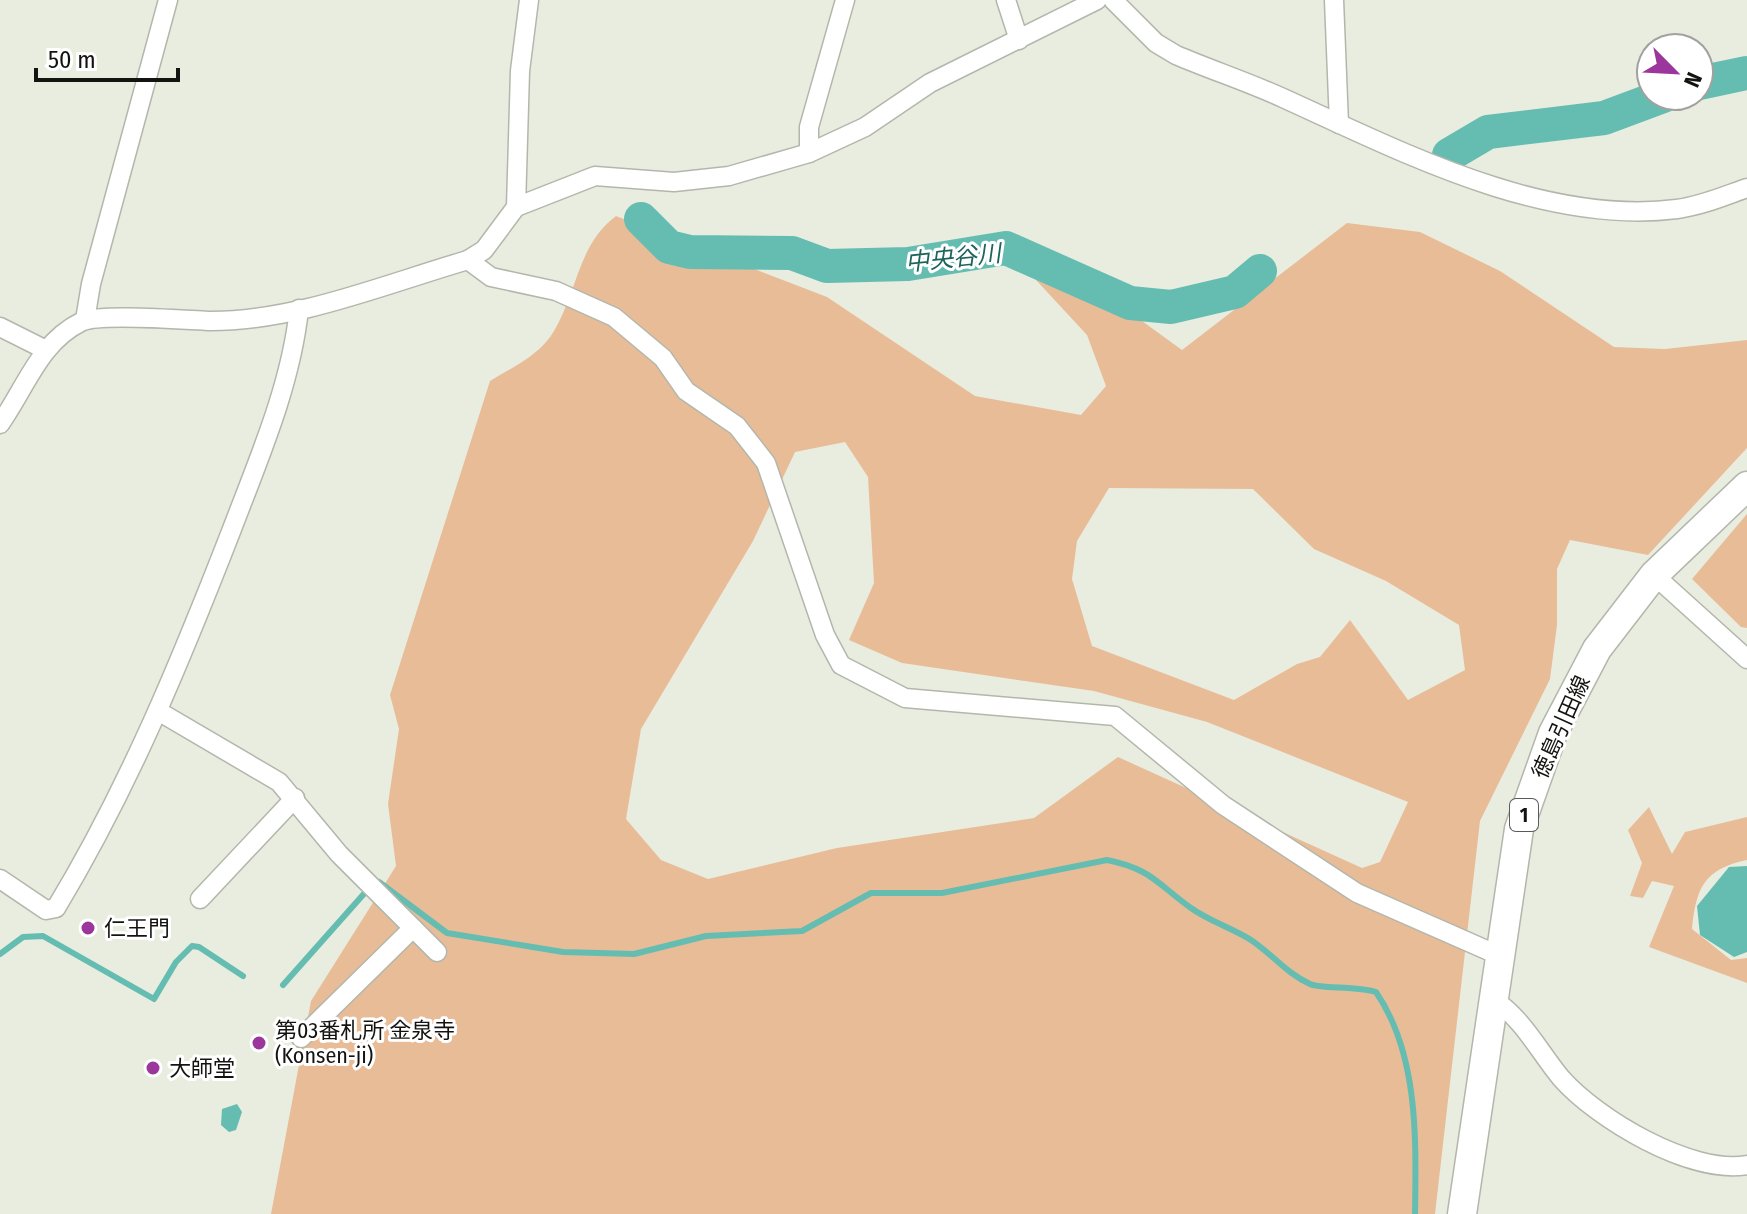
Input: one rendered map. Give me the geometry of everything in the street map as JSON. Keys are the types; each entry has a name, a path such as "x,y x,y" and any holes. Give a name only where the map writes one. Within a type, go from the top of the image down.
{"main road":[{"name":"徳島引田線","path":"1462,1214 1519,829 1553,733 1597,649 1654,575 1747,486"}],"street":[{"path":"85,320 91,284 168,0"},
{"path":"516,207 520,71 529,0"},
{"path":"809,153 809,127 845,0"},
{"path":"1006,0 1019,40"},
{"path":"0,424 33,374 44,349 57,336 85,320 221,321 299,309 468,260 484,250 516,207 595,176 674,182 729,176 809,153 865,127 930,83 1097,0"},
{"path":"1113,0 1156,43 1176,55 1426,161 1525,195 1582,209 1678,209 1740,190 1747,206"},
{"path":"1334,0 1339,124"},
{"path":"468,260 491,277 556,291 614,317 663,358 686,391 737,426 766,463 825,635 841,665 905,698 1115,716 1223,805 1357,893 1498,955"},
{"path":"0,879 46,910 56,908 126,785 260,457 295,350 299,309"},
{"path":"0,327 44,349"},
{"path":"1654,575 1747,659"},
{"path":"158,711 279,782 371,888 437,952"},
{"path":"200,899 295,798"},
{"path":"301,1038 413,928"},
{"path":"1493,999 1515,1014 1563,1079 1613,1123 1661,1149 1703,1160 1747,1165"}],"shaded area":[{"path":"616,216 827,297 975,396 1081,415 1106,386 1087,335 1036,280 1058,260 1182,350 1347,223 1420,232 1500,271 1614,347 1665,349 1747,340 1747,448 1648,555 1570,540 1557,569 1557,625 1550,679 1480,821 1435,1214 271,1214 311,1001 396,866 388,804 399,729 390,695 490,381 525,360 554,331 586,255 603,227","holes":["845,442 868,477 874,583 849,640 902,663 1094,691 1207,722 1408,802 1380,862 1362,868 1118,757 1034,818 837,848 708,879 661,860 626,819 641,729 753,541 795,452","1109,488 1253,489 1314,549 1386,581 1459,625 1465,670 1408,700 1350,620 1320,657 1297,664 1234,700 1092,646 1072,579 1077,541"]},
{"path":"1747,514 1747,628 1741,627 1692,579"},
{"path":"1649,807 1672,854 1685,832 1747,817 1747,860 1721,869 1705,882 1696,902 1692,929 1731,960 1747,958 1747,983 1649,947 1674,886 1652,881 1643,898 1630,896 1642,863 1628,830"}],"water":[{"path":"1747,866 1747,952 1734,957 1700,935 1697,906 1729,867"},
{"path":"237,1104 242,1112 236,1130 229,1132 221,1125 222,1109"}],"waterway":[{"name":"中央谷川","path":"1715,80 1747,73"},
{"name":"中央谷川","path":"1449,155 1488,132 1604,118 1635,106"},
{"name":"中央谷川","path":"641,219 669,247 690,252 792,253 827,266 908,264 1006,248 1130,303 1171,307 1235,292 1260,271"},
{"path":"379,882 447,933 563,952 634,954 706,936 802,931 871,893 942,893 1107,860 1122,864 1153,878 1198,913 1251,940 1310,984 1376,992 1390,1017 1408,1070 1414,1128 1415,1214"},
{"path":"283,985 370,887"},
{"path":"0,954 23,937 43,936 154,999 176,962 192,946 199,947 243,976"}],"place":[{"name":"仁王門","path":"88,928"},
{"name":"第03番札所 金泉寺 (Konsen-ji)","path":"259,1043"},
{"name":"大師堂","path":"153,1068"}]}
